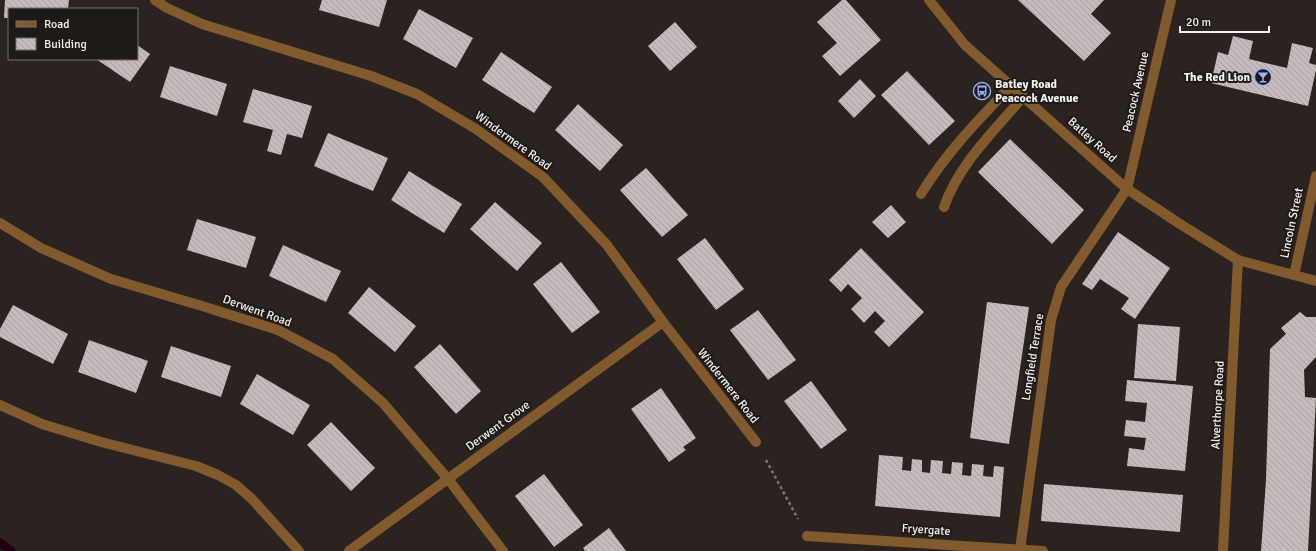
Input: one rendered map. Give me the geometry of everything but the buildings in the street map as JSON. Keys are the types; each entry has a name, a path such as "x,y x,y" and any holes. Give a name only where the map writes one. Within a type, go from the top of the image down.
{"street":[{"name":"Windermere Road","path":"155,0 167,8 202,24 372,76 417,94 476,129 543,177 607,245 663,322 756,442"},
{"name":"Batley Road","path":"929,0 965,45 1127,189 1238,260 1316,281"},
{"name":"Peacock Avenue","path":"1127,189 1171,0"},
{"path":"921,194 935,172 958,143 1011,86"},
{"path":"944,207 950,191 961,172 1024,97"},
{"name":"Lincoln Street","path":"1294,275 1316,176"},
{"name":"Longfield Terrace","path":"1020,550 1051,320 1061,287 1127,189"},
{"name":"Derwent Road","path":"0,223 41,248 110,279 278,330 332,359 383,403 448,478 503,551"},
{"name":"Alverthorpe Road","path":"1223,551 1238,260"},
{"name":"Derwent Grove","path":"349,551 663,322"},
{"path":"0,405 42,424 101,442 196,466 218,474 236,485 252,499 299,551"},
{"name":"Fryergate","path":"808,536 1043,551"}],"path":[{"path":"756,442 808,536"}],"waterway":[{"path":"0,543 11,551"}],"place":[{"name":"The Red Lion","path":"1263,77"},
{"name":"Batley Road Peacock Avenue","path":"982,91"}]}
